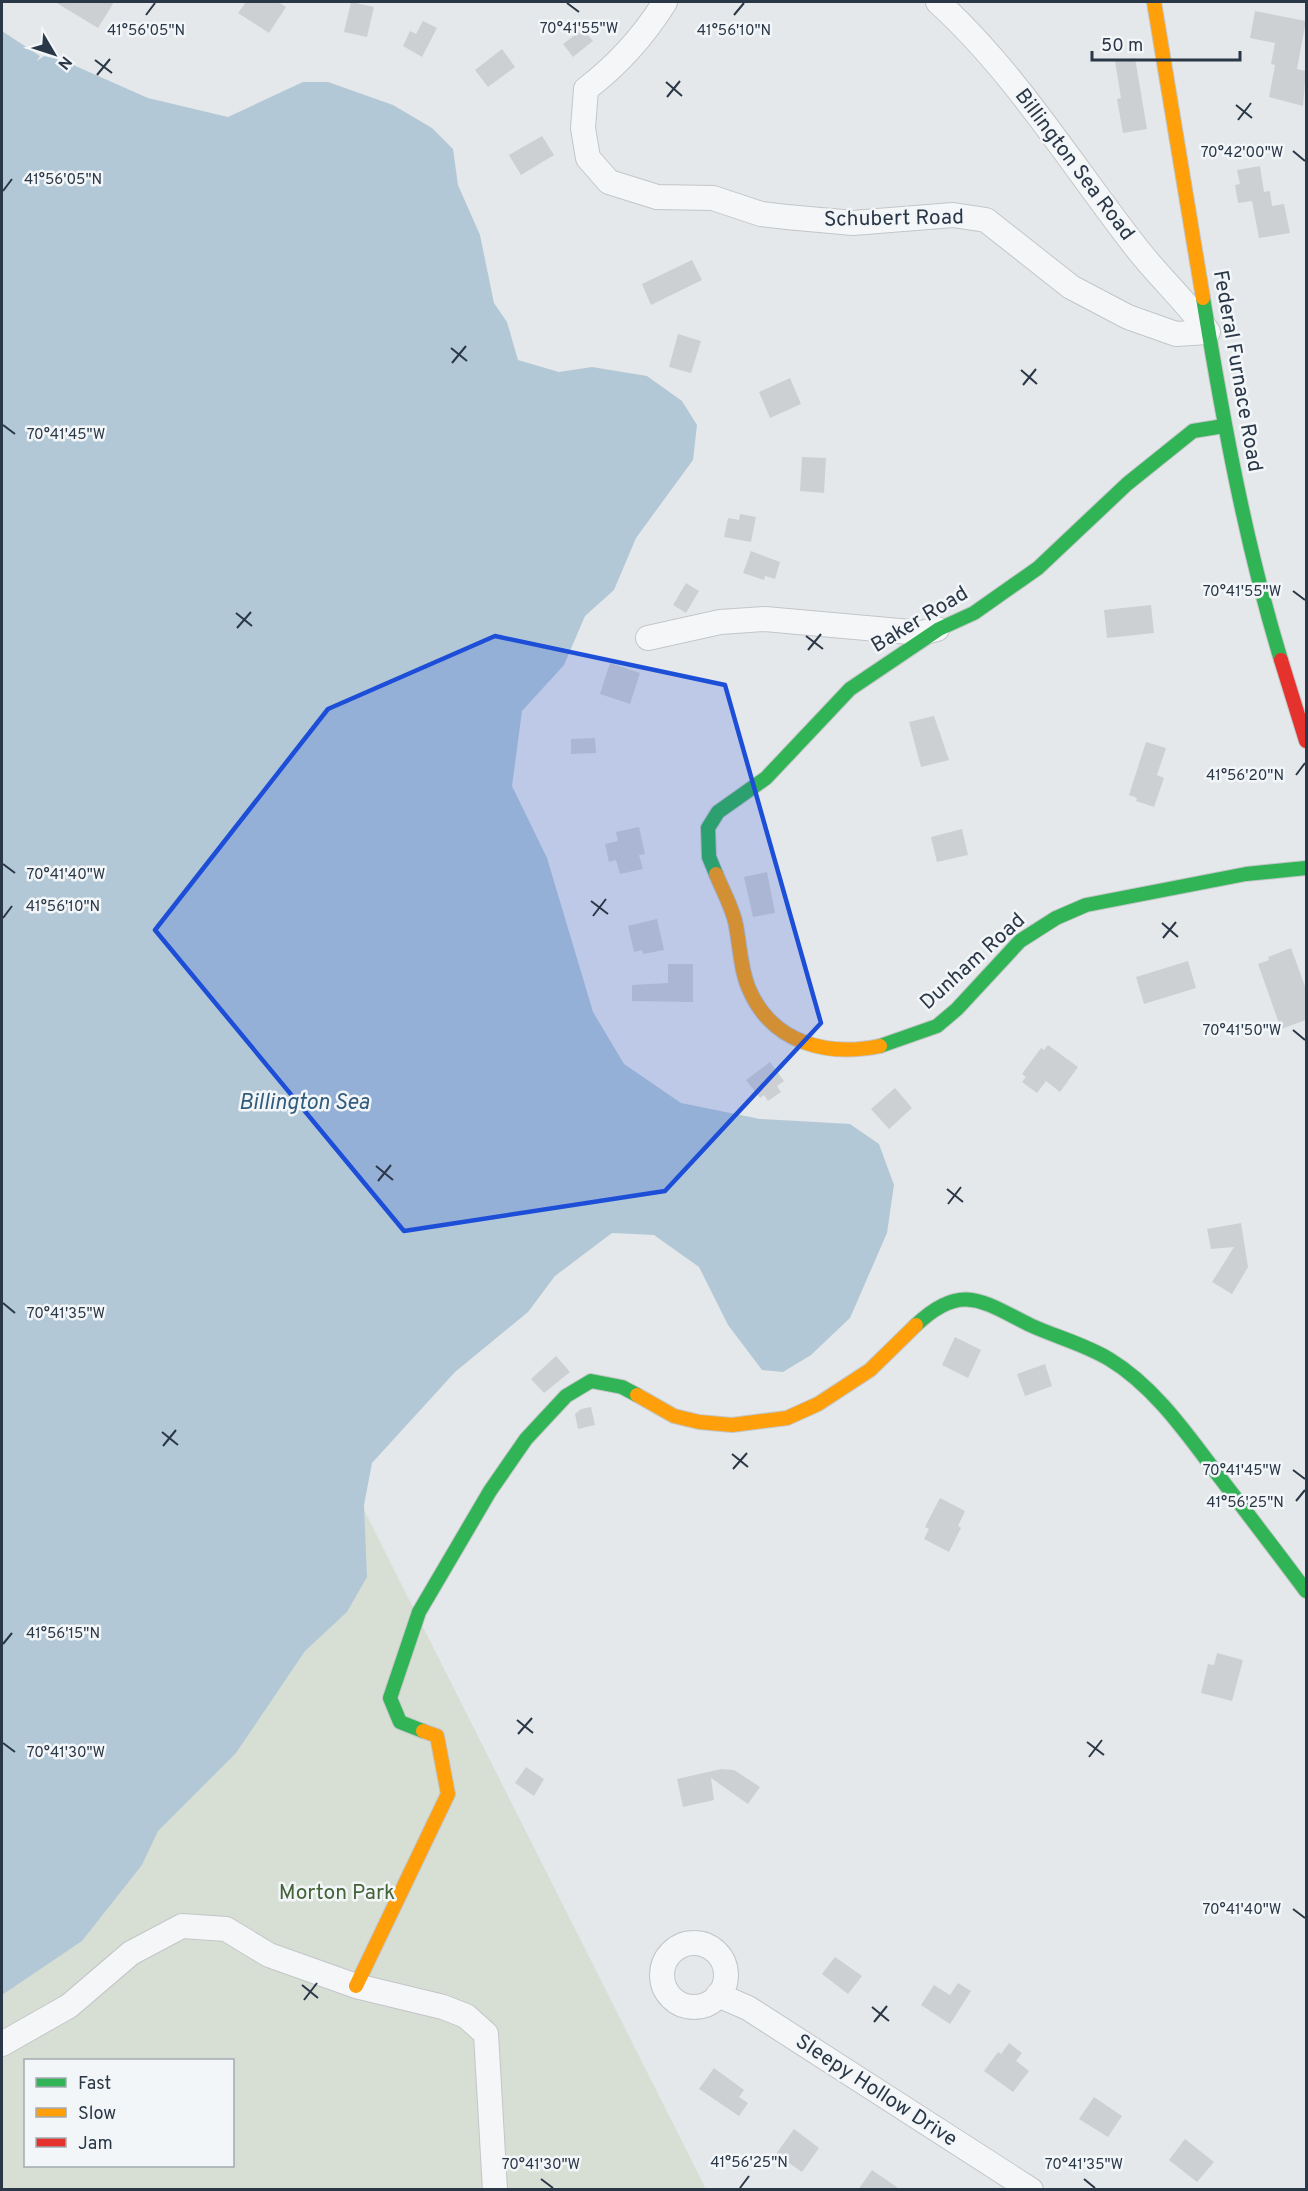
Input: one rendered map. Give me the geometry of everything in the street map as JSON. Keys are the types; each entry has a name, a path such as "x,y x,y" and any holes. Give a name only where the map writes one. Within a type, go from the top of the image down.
{"street":[{"name":"Schubert Road","path":"665,2 647,31 614,69 586,89 583,128 588,159 609,182 657,197 713,198 761,214 853,223 953,215 987,220 1071,287 1128,317 1176,334 1208,332"},
{"name":"Billington Sea Road","path":"938,2 1010,79 1136,248 1182,297 1208,332"},
{"name":"Federal Furnace Road","path":"1155,2 1224,426 1266,613 1306,741"},
{"name":"Baker Road","path":"724,895 709,857 708,828 718,812 766,778 850,689 939,629 974,613 1038,567 1132,480 1193,431 1224,426"},
{"path":"648,638 720,622 765,619 922,633 939,629"},
{"name":"Dunham Road","path":"724,895 734,918 748,988 764,1015 799,1042 820,1048 846,1050 878,1047 912,1037 937,1026 957,1009 1020,941 1056,918 1086,905 1246,874 1306,868"},
{"path":"356,1986 448,1794 437,1736 400,1722 390,1698 419,1612 490,1491 526,1439 566,1396 591,1381 622,1387 674,1416 699,1422 732,1425 788,1418 818,1404 870,1370 932,1310 958,1298 981,1301 1051,1335 1079,1343 1110,1359 1140,1381 1191,1439 1306,1591"},
{"path":"2,2044 69,2006 131,1953 182,1926 226,1929 269,1955 356,1986 443,2007 466,2016 486,2034 495,2190"},
{"name":"Sleepy Hollow Drive","path":"718,1995 748,2008 1031,2190"}],"highlighted area":[{"path":"495,636 725,685 821,1023 665,1191 404,1231 155,930 328,709"}],"green space":[{"name":"Morton Park","path":"350,1482 706,2189 2,2189 2,1957"}],"water":[{"name":"Billington Sea","path":"2,31 40,56 37,61 44,56 62,60 148,98 228,117 303,82 328,82 393,105 432,128 453,149 458,185 480,235 494,303 507,322 518,360 559,372 592,367 647,376 682,401 697,425 693,460 636,538 614,590 585,616 564,665 522,711 512,786 547,858 593,1012 624,1064 681,1103 760,1119 850,1124 879,1144 894,1185 887,1233 850,1318 811,1355 783,1372 762,1370 728,1325 699,1267 654,1235 612,1233 555,1276 528,1312 455,1372 372,1463 364,1505 367,1577 347,1612 305,1651 236,1753 158,1831 142,1865 82,1941 2,1995"}],"building":[{"path":"55,2 114,2 98,28"},
{"path":"246,2 278,2 286,7 269,33 238,13"},
{"path":"351,2 374,7 367,37 344,32"},
{"path":"1255,11 1306,21 1297,69 1306,71 1303,106 1269,97 1275,65 1271,64 1275,43 1250,38"},
{"path":"423,21 437,28 422,57 403,46 410,31 416,34"},
{"path":"583,29 593,41 573,57 563,44"},
{"path":"502,49 515,67 488,87 475,70"},
{"path":"1135,58 1147,129 1123,133 1117,99 1121,98 1115,61"},
{"path":"542,136 554,155 521,175 509,155"},
{"path":"1260,166 1264,192 1270,191 1272,206 1284,204 1290,233 1259,238 1252,201 1238,203 1235,185 1240,184 1237,170"},
{"path":"692,260 702,280 651,305 642,284"},
{"path":"678,334 701,341 691,373 669,367"},
{"path":"790,378 801,404 770,418 759,392"},
{"path":"802,457 826,458 824,493 800,491"},
{"path":"740,514 756,517 751,542 724,537 728,518 739,520"},
{"path":"751,551 780,562 775,579 765,576 764,580 743,573"},
{"path":"686,583 699,591 686,613 673,605"},
{"path":"1151,605 1154,633 1107,638 1104,610"},
{"path":"610,663 640,673 630,704 600,694"},
{"path":"934,716 949,760 921,767 909,722"},
{"path":"595,738 596,753 571,754 571,739"},
{"path":"1146,742 1166,748 1157,775 1164,778 1154,807 1136,801 1137,798 1129,795"},
{"path":"639,827 645,854 639,855 643,869 620,874 616,860 609,862 605,844 618,841 616,832"},
{"path":"962,829 968,855 937,862 931,837"},
{"path":"767,872 775,913 753,917 744,877"},
{"path":"657,919 664,950 643,954 642,950 634,952 628,926"},
{"path":"1291,948 1306,989 1306,1020 1281,1029 1258,964 1269,960 1268,957"},
{"path":"1188,961 1196,988 1144,1004 1136,977"},
{"path":"668,964 693,964 693,1002 632,1001 632,985 668,983"},
{"path":"1048,1045 1078,1067 1060,1092 1046,1081 1037,1093 1022,1082 1026,1077 1022,1074 1041,1048 1044,1050"},
{"path":"770,1062 784,1081 777,1086 781,1092 768,1101 764,1095 760,1098 746,1080"},
{"path":"895,1088 912,1108 889,1129 871,1109"},
{"path":"1241,1223 1248,1267 1232,1294 1212,1282 1234,1247 1211,1249 1207,1229"},
{"path":"955,1337 981,1350 968,1378 942,1365"},
{"path":"556,1356 570,1372 544,1393 531,1379"},
{"path":"1045,1364 1052,1386 1025,1396 1017,1374"},
{"path":"591,1407 595,1425 578,1429 575,1414 581,1409"},
{"path":"940,1498 965,1511 958,1526 961,1528 949,1552 924,1539 929,1529 925,1527"},
{"path":"1217,1653 1243,1660 1232,1701 1201,1693 1208,1664 1214,1665"},
{"path":"526,1767 544,1779 534,1796 515,1783"},
{"path":"721,1769 734,1770 760,1787 748,1804 711,1778 714,1800 683,1807 677,1779"},
{"path":"835,1957 862,1976 848,1994 822,1974"},
{"path":"958,1983 971,1991 950,2024 921,2005 934,1985 950,1995"},
{"path":"1009,2043 1022,2053 1016,2061 1029,2071 1013,2092 984,2071 998,2052 1001,2054"},
{"path":"714,2068 744,2090 739,2097 748,2103 739,2116 699,2089"},
{"path":"1094,2097 1122,2116 1108,2137 1079,2119"},
{"path":"794,2129 819,2148 802,2172 776,2154"},
{"path":"1185,2139 1214,2162 1197,2182 1169,2160"},
{"path":"872,2170 901,2190 858,2190"}],"traffic: fast":[{"path":"1203,298 1236,481 1256,571 1281,660"},
{"path":"716,874 709,857 708,828 718,812 766,778 850,689 939,629 974,613 1038,568 1127,484 1193,431 1224,426"},
{"path":"880,1046 937,1026 957,1009 1020,941 1056,918 1086,905 1246,874 1306,868"},
{"path":"916,1325 946,1303 972,1300 985,1303 1109,1359 1141,1383 1182,1427 1306,1591"},
{"path":"423,1731 400,1722 390,1698 419,1612 490,1491 526,1439 566,1396 591,1381 622,1387 637,1395"}],"traffic: slow":[{"path":"1154,2 1203,298"},
{"path":"716,874 735,921 742,964 749,989 759,1007 772,1022 787,1034 821,1047 860,1049 880,1046"},
{"path":"637,1395 674,1416 699,1422 732,1425 787,1418 818,1404 870,1370 916,1325"},
{"path":"356,1986 448,1794 437,1736 423,1731"}],"traffic: jam":[{"path":"1281,660 1306,741"}]}
